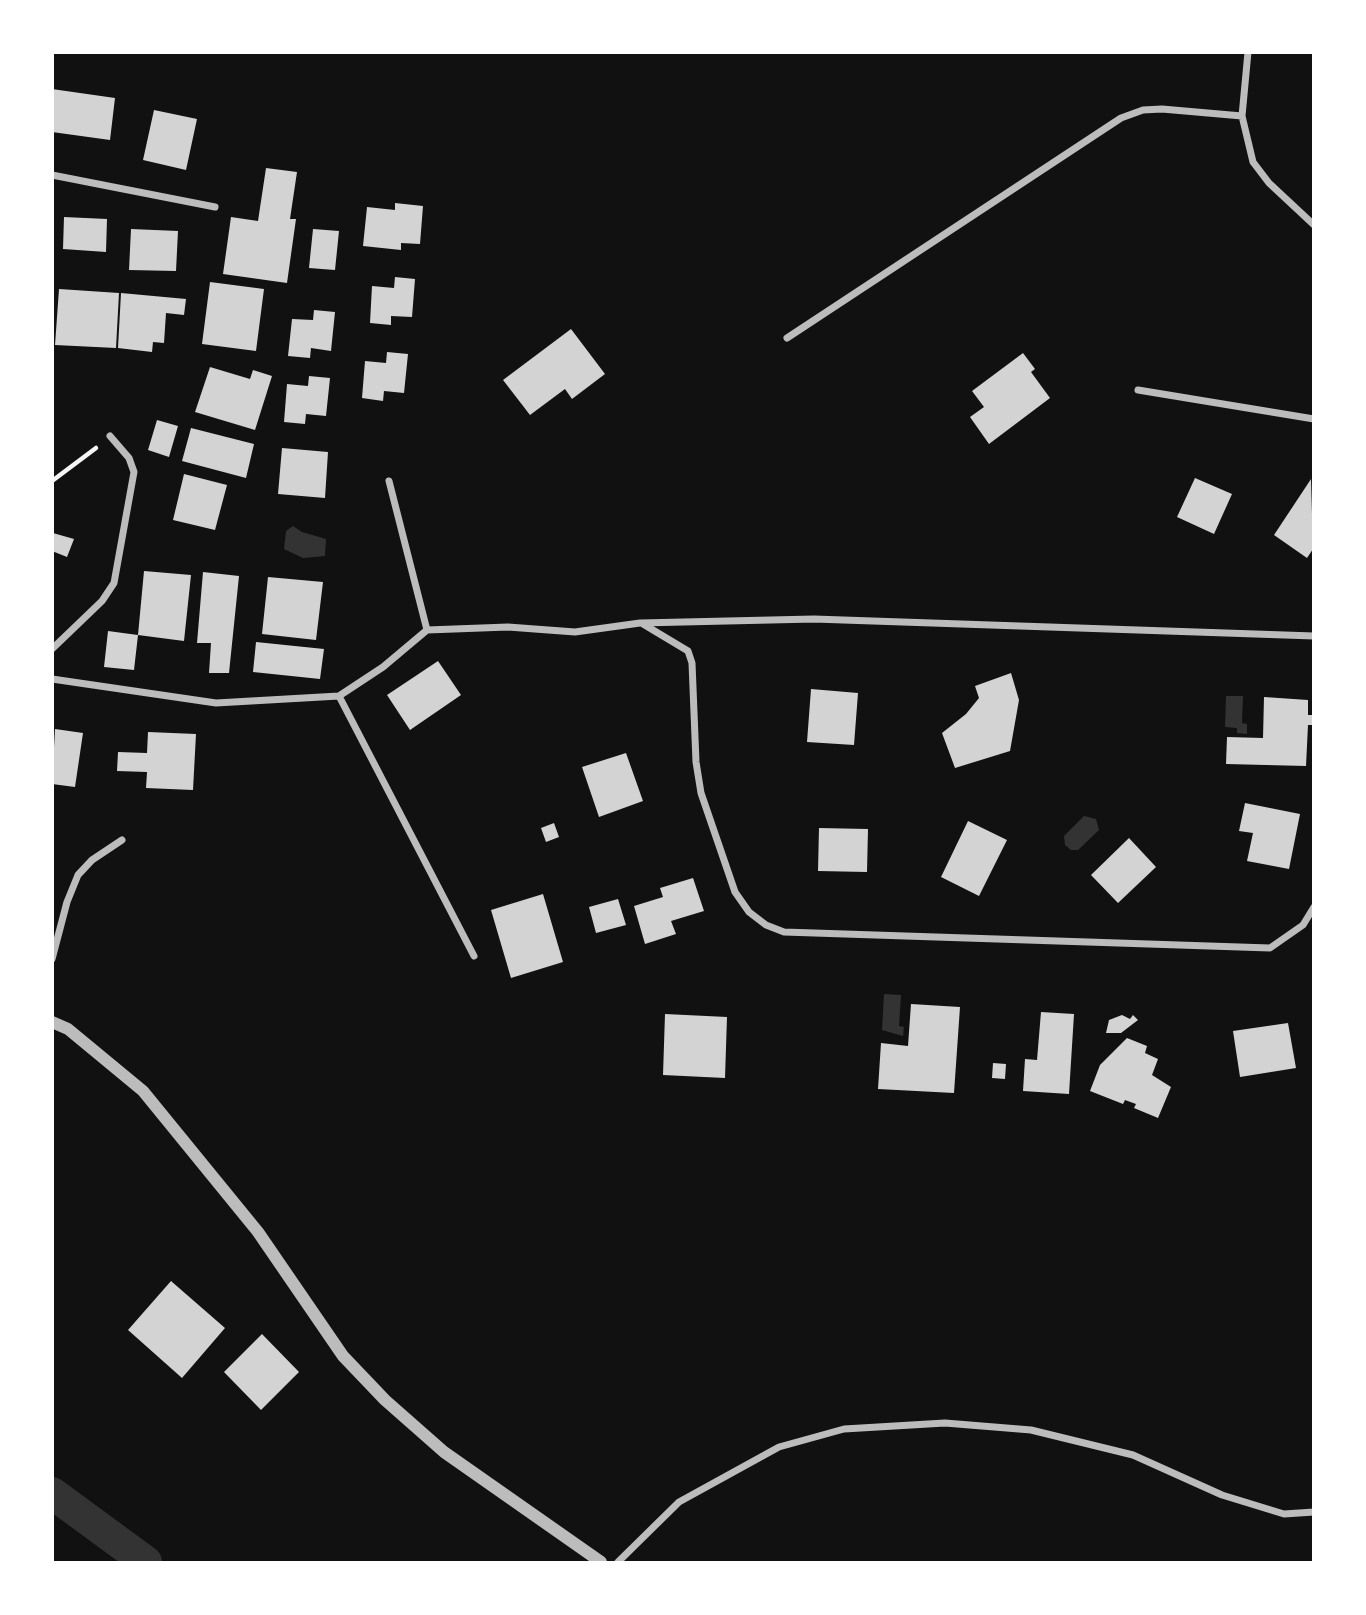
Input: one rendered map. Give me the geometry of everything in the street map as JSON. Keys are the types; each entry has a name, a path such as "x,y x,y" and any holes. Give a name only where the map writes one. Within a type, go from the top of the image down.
{"street":[{"path":"1248,52 1242,116 1253,162 1269,183 1314,225"},
{"path":"787,338 1121,118 1143,110 1162,109 1242,116"},
{"path":"52,175 215,207"},
{"path":"1138,390 1314,419"},
{"path":"52,649 102,601 114,583 134,472 129,458 110,436"},
{"path":"389,481 427,630"},
{"path":"52,679 216,703 340,696 383,667 427,630 509,627 575,632 640,622 814,620 1314,636"},
{"path":"640,622 688,651 692,663 696,762 701,793 735,891 749,912 775,929 784,932 1270,948 1303,925 1314,906"},
{"path":"340,696 474,956"},
{"path":"52,959 67,902 78,875 92,860 122,840"},
{"path":"52,1022 68,1029 143,1091 258,1232 343,1356 385,1400 444,1452 601,1563"},
{"path":"618,1563 689,1496 779,1447 844,1429 945,1423 1031,1430 1133,1455 1222,1495 1284,1514 1314,1511"}],"path":[{"path":"52,481 110,436"}],"shaded area":[{"path":"293,526 302,532 326,539 325,556 303,558 284,549 286,531"},
{"path":"1226,696 1243,696 1242,723 1247,724 1247,734 1237,733 1237,728 1225,727"},
{"path":"1084,816 1096,819 1099,830 1078,850 1071,850 1065,845 1064,836"},
{"path":"884,994 901,995 899,1026 904,1027 903,1036 882,1030"}],"building":[{"path":"52,89 115,98 110,140 52,132"},
{"path":"154,110 197,119 186,170 143,160"},
{"path":"266,168 297,172 290,219 296,219 287,283 223,274 231,217 258,221"},
{"path":"395,203 423,206 420,244 401,243 401,250 363,246 367,207 395,210"},
{"path":"64,217 107,219 106,252 63,249"},
{"path":"131,229 178,231 176,271 129,270"},
{"path":"313,229 339,231 335,270 309,268"},
{"path":"395,277 415,279 412,317 391,316 391,325 370,323 372,286 394,288"},
{"path":"210,282 264,289 256,351 202,344"},
{"path":"59,289 119,293 116,348 55,345"},
{"path":"121,293 186,299 184,315 166,313 164,343 153,342 152,352 118,348"},
{"path":"314,310 335,312 331,351 311,348 310,358 288,356 292,319 313,320"},
{"path":"571,329 605,374 572,399 565,389 530,415 503,380"},
{"path":"387,352 408,354 404,393 384,391 383,401 362,398 365,361 386,363"},
{"path":"1023,353 1035,369 1031,372 1050,398 989,444 970,417 984,407 972,391"},
{"path":"210,367 250,379 253,370 272,376 255,430 195,412"},
{"path":"309,376 330,378 326,416 306,414 305,424 284,422 287,384 308,386"},
{"path":"157,420 178,426 169,457 148,450"},
{"path":"191,428 254,444 246,478 182,461"},
{"path":"282,448 328,452 325,498 278,494"},
{"path":"184,474 227,485 215,530 173,520"},
{"path":"1195,478 1232,494 1214,534 1177,517"},
{"path":"1311,479 1313,549 1307,558 1274,535"},
{"path":"53,533 74,539 67,557 52,551"},
{"path":"144,571 191,575 184,641 138,635"},
{"path":"203,572 239,576 229,673 209,673 211,643 197,643"},
{"path":"268,577 323,582 316,640 262,634"},
{"path":"108,631 138,635 134,670 104,667"},
{"path":"256,642 324,649 320,679 253,672"},
{"path":"438,661 461,695 410,730 387,695"},
{"path":"1011,673 1019,700 1010,751 955,768 942,733 966,714 979,698 975,686"},
{"path":"811,689 858,693 854,745 807,742"},
{"path":"1264,697 1308,700 1308,715 1313,715 1313,725 1308,725 1306,766 1226,764 1227,737 1263,738"},
{"path":"55,729 83,733 75,787 52,784"},
{"path":"148,732 196,734 193,790 146,788 147,772 117,771 118,752 147,753"},
{"path":"626,753 643,801 599,817 582,767"},
{"path":"1245,803 1300,814 1289,869 1247,861 1253,833 1239,831"},
{"path":"968,821 1007,840 979,896 941,877"},
{"path":"554,823 559,837 546,842 541,828"},
{"path":"819,828 868,829 867,872 818,871"},
{"path":"1129,838 1156,867 1118,903 1091,875"},
{"path":"693,878 704,911 671,921 676,934 645,944 634,906 663,897 660,888"},
{"path":"543,894 563,962 511,978 491,910"},
{"path":"618,899 626,925 596,933 589,907"},
{"path":"911,1004 960,1007 954,1093 878,1089 881,1043 908,1046"},
{"path":"1041,1012 1074,1014 1069,1094 1023,1091 1025,1059 1037,1060"},
{"path":"665,1014 727,1017 725,1078 663,1075"},
{"path":"1122,1015 1130,1019 1133,1015 1138,1020 1121,1033 1106,1033 1109,1020"},
{"path":"1288,1023 1296,1068 1240,1077 1233,1031"},
{"path":"1127,1038 1147,1046 1145,1053 1158,1059 1152,1075 1171,1087 1158,1118 1134,1108 1136,1104 1125,1100 1123,1104 1090,1091 1100,1065"},
{"path":"993,1063 1006,1064 1005,1079 992,1078"},
{"path":"171,1281 225,1328 182,1378 128,1330"},
{"path":"262,1334 299,1372 261,1410 224,1372"}],"waterway":[{"path":"52,1493 146,1562"}]}
